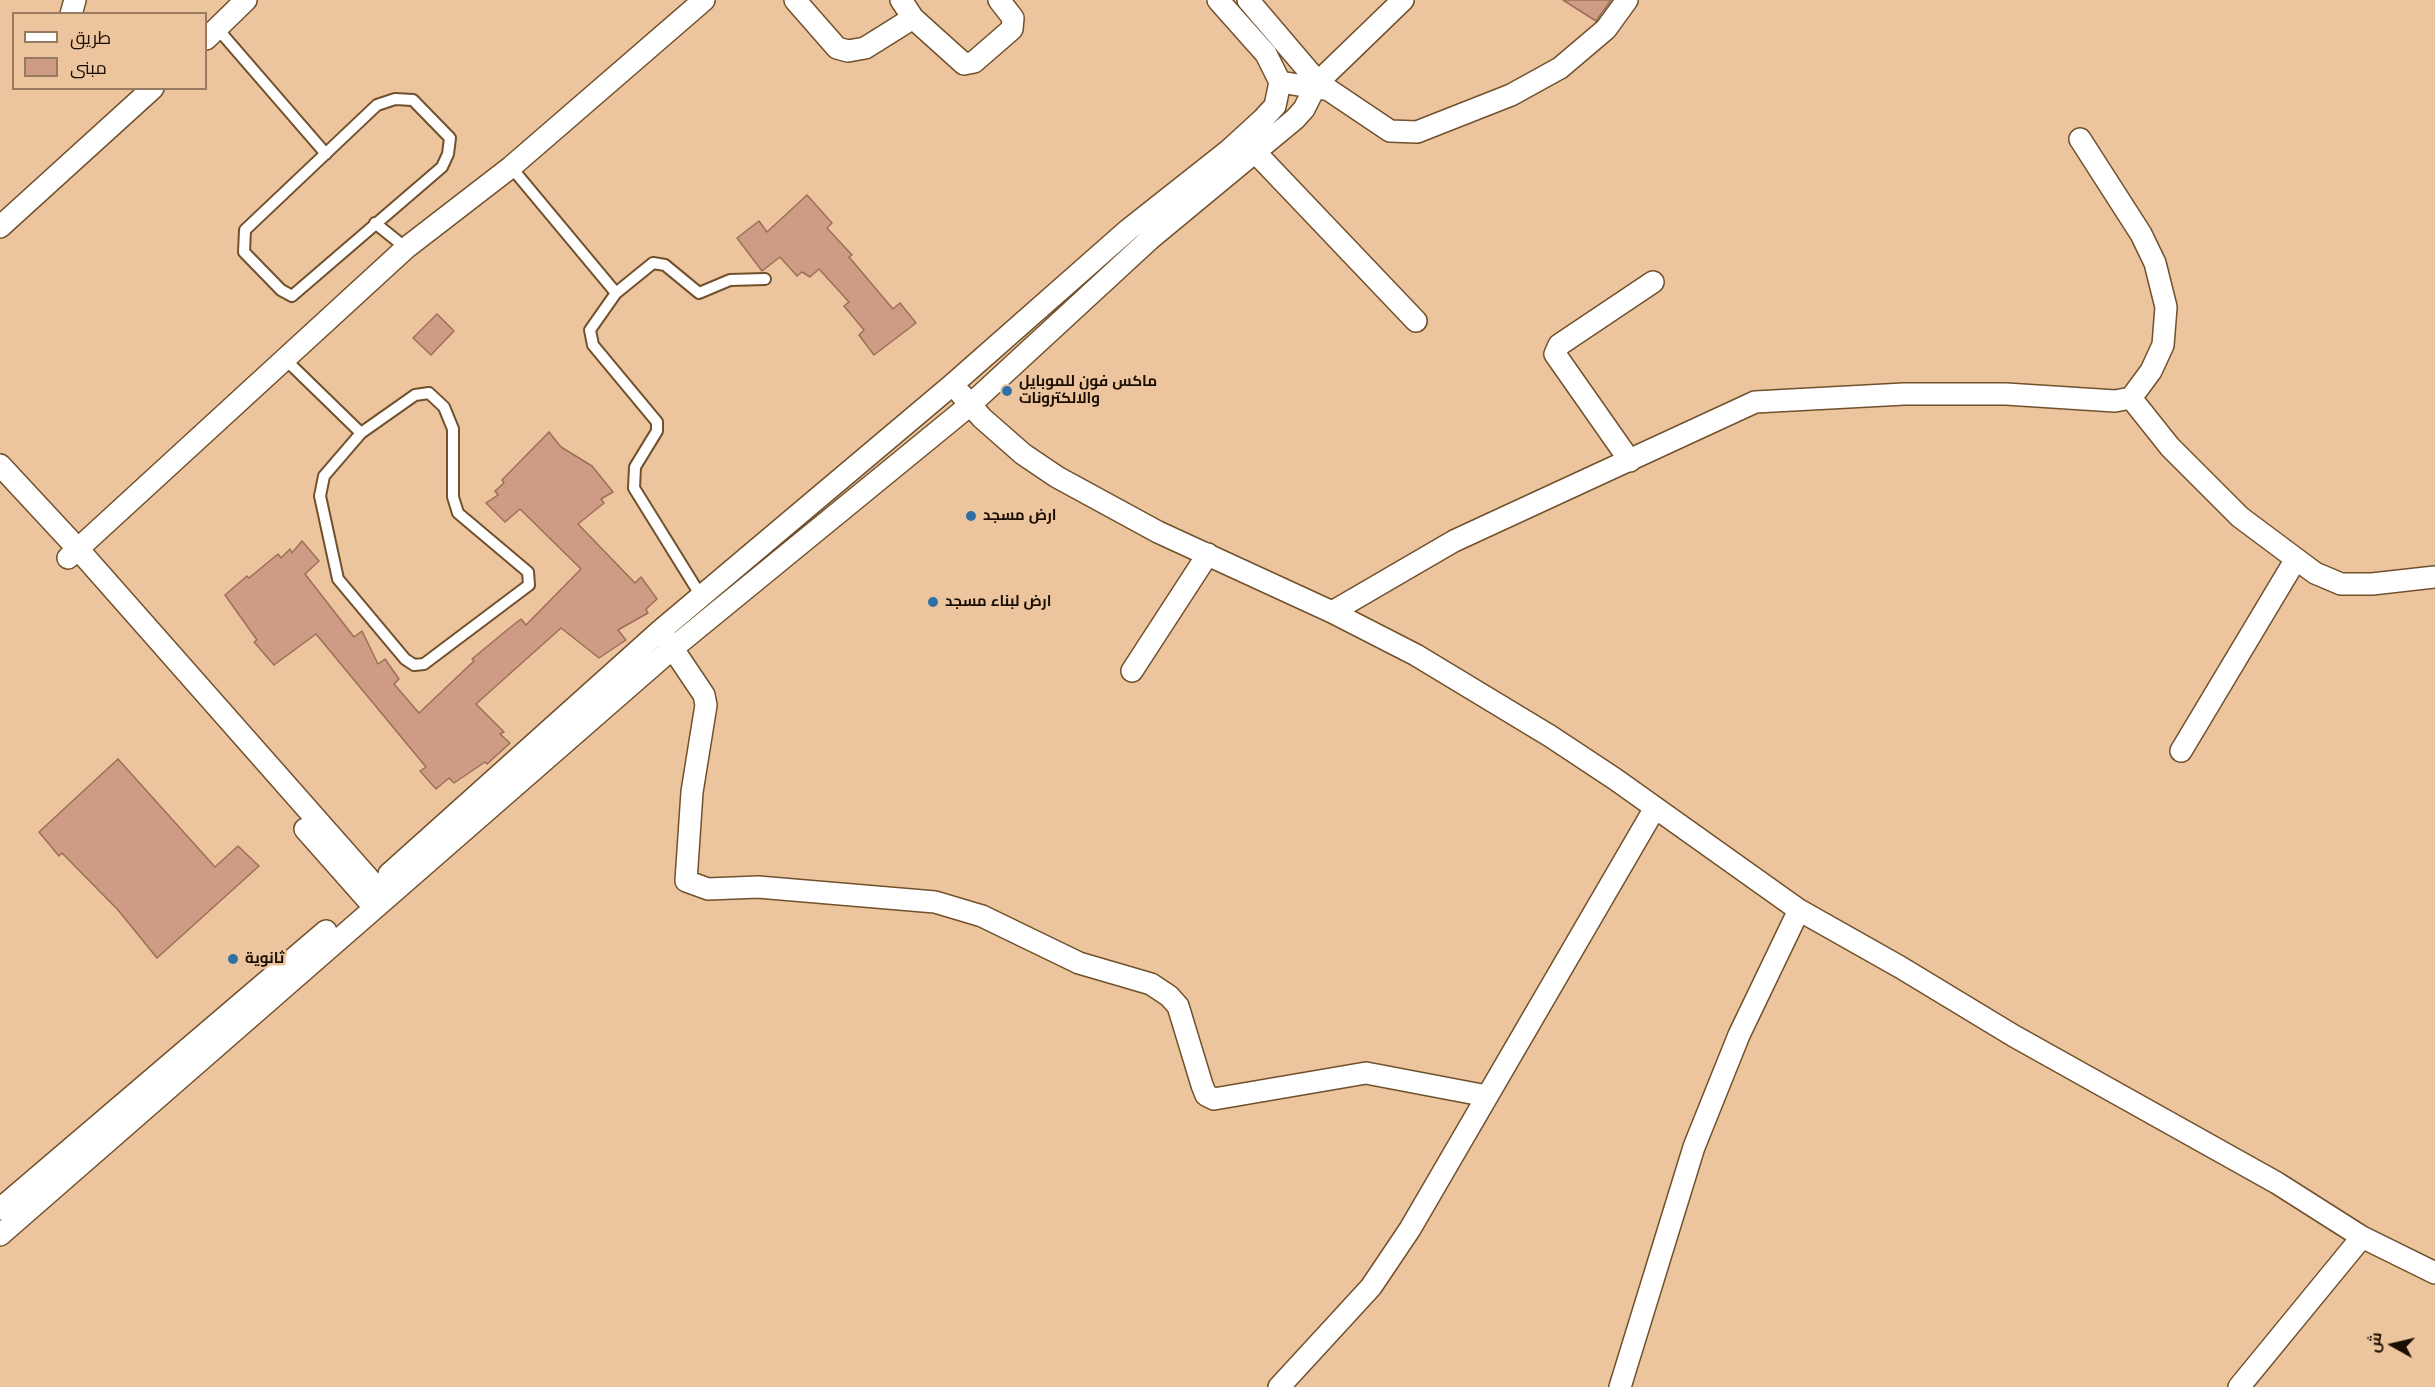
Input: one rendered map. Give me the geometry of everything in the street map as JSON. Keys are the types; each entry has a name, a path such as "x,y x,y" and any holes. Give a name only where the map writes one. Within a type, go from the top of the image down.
{"street":[{"path":"211,33 246,0"},
{"path":"73,553 406,248 511,167 704,0"},
{"path":"795,0 837,48 848,51 865,48 914,18"},
{"path":"902,0 914,18 960,62 968,63 974,62 1012,29 1013,18 999,0"},
{"path":"0,1235 375,897 660,631 952,385 1128,230 1228,151 1263,119 1275,106 1280,82 1266,54 1218,0"},
{"path":"1248,0 1306,65 1314,86"},
{"path":"0,1209 673,648 970,405 1150,239 1256,153 1304,109 1314,86 1403,0"},
{"path":"1280,82 1314,86 1339,94 1390,130 1418,132 1511,95 1560,68 1606,29 1627,0"},
{"path":"0,227 152,90"},
{"path":"1332,612 1454,541 1755,402 1904,394 2006,394 2115,401 2131,398 2151,371 2163,345 2166,307 2155,263 2141,234 2080,139"},
{"path":"1256,153 1416,321"},
{"path":"1630,461 1555,354 1559,345 1653,282"},
{"path":"952,385 1023,454 1102,504 1332,612 1416,655 1550,736 1799,910 1900,967 2014,1036 2277,1183 2362,1238 2435,1273"},
{"path":"2131,398 2170,447 2240,517 2315,573 2341,584 2372,584 2435,577"},
{"path":"0,465 73,553 375,897"},
{"path":"0,485 73,553"},
{"path":"1132,672 1208,554"},
{"path":"2181,751 2296,559"},
{"path":"660,631 705,695 706,705 692,792 686,881 708,889 758,887 935,902 982,916 1079,963 1151,984 1178,1006 1202,1085 1206,1095 1214,1099 1366,1073 1487,1096"},
{"path":"1279,1387 1371,1287 1410,1229 1654,808"},
{"path":"1620,1387 1694,1148 1739,1035 1799,910"},
{"path":"2239,1387 2362,1238"}],"lane":[{"path":"211,33 326,154"},
{"path":"395,99 413,100 450,138 448,154 442,167 375,223 292,296 281,290 244,252 245,230 377,105 395,99"},
{"path":"511,167 616,293"},
{"path":"375,223 406,248"},
{"path":"701,596 634,488 635,467 657,431 657,422 591,339 590,330 616,293 656,263 664,265 699,293 730,280 765,279"},
{"path":"286,360 361,433"},
{"path":"429,393 444,407 453,429 453,498 458,513 528,572 529,585 424,664 414,665 405,659 338,579 320,496 324,476 361,433 415,395 429,393"}],"building":[{"path":"1563,0 1611,0 1596,21"},
{"path":"807,195 832,223 827,228 852,255 849,257 893,309 900,303 916,323 874,355 859,335 864,330 844,306 849,302 819,269 810,277 802,272 797,276 780,257 762,271 737,238 759,221 767,232"},
{"path":"437,314 454,331 431,355 413,338"},
{"path":"549,432 561,447 592,466 613,492 601,499 604,503 578,524 635,583 641,577 657,599 646,609 648,613 618,630 626,640 599,658 561,628 476,704 504,732 500,734 510,743 487,764 485,762 454,783 449,778 436,789 420,771 426,767 316,634 274,665 254,642 257,640 225,595 278,554 281,558 290,549 292,553 302,541 319,561 305,574 354,637 362,631 378,664 385,659 399,679 394,684 419,713 474,661 472,659 507,630 521,619 526,625 581,569 520,509 505,522 486,503 498,495 495,491 504,483 502,480"},
{"path":"118,759 215,867 238,846 259,866 157,958 118,910 62,853 59,856 39,832"}],"place":[{"name":"ماكس فون للموبايل والالكترونات","path":"1007,391"},
{"name":"ارض مسجد","path":"971,516"},
{"name":"ارض لبناء مسجد","path":"933,602"},
{"name":"ثانوية","path":"233,959"}]}
